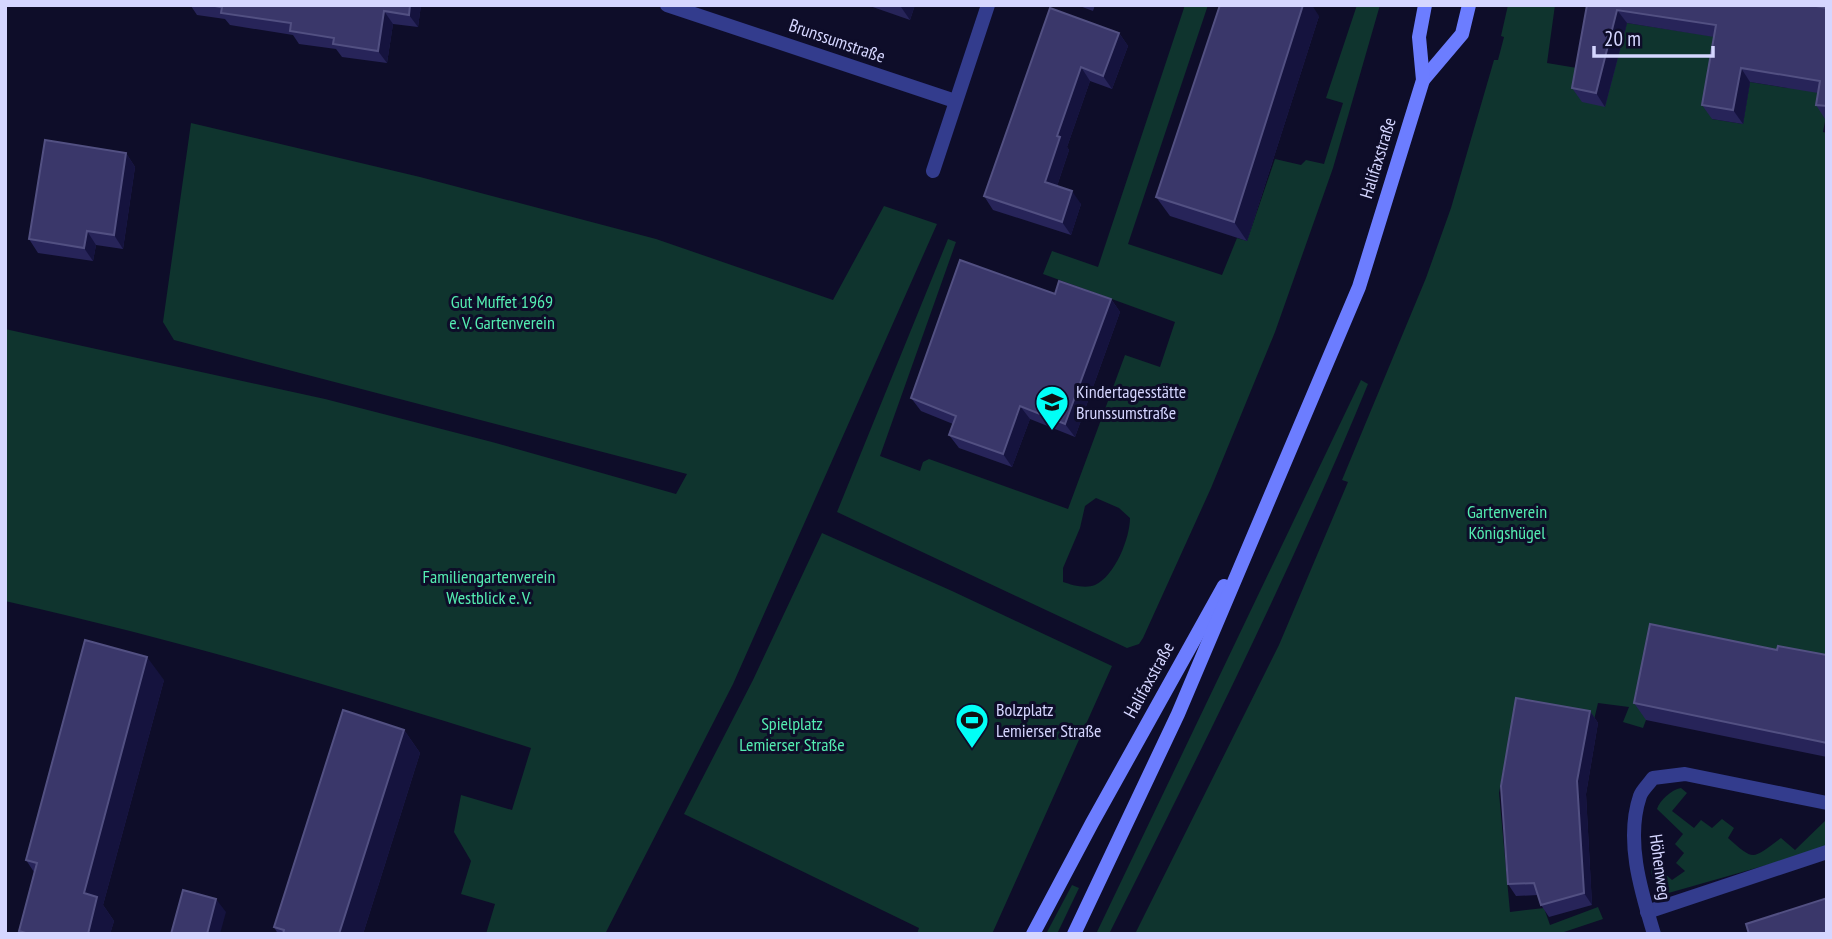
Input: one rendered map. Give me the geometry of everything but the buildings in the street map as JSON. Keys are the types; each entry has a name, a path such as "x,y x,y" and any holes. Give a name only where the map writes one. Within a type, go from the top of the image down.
{"main road":[{"name":"Halifaxstraße","path":"1074,934 1178,715 1359,288 1423,80 1419,37 1425,5"},
{"name":"Halifaxstraße","path":"1423,80 1462,34 1469,5"},
{"name":"Halifaxstraße","path":"1033,934 1091,822 1260,520"}],"street":[{"name":"Brunssumstraße","path":"667,5 955,101"},
{"path":"933,172 988,5"},
{"name":"Höhenweg","path":"1827,803 1685,774 1653,778 1641,794 1634,838 1647,912 1827,852"},
{"path":"1647,912 1654,934"}],"green space":[{"path":"1185,5 1208,5 1128,244 1222,275 1237,238 1247,241 1275,159 1301,165 1306,160 1324,164 1343,103 1326,98 1357,5 1380,5 1333,168 1275,332 1211,488 1143,638 1139,644 1127,648 837,512 948,239 956,242 880,456 920,471 923,462 929,459 1068,509 1125,355 1160,367 1175,322 1043,274 1052,251 1098,267","holes":["1096,498 1119,508 1130,518 1129,526 1120,556 1109,574 1091,586 1063,582 1063,568 1080,528 1085,506"]},
{"name":"Gartenverein Königshügel","path":"1508,5 1555,5 1547,63 1613,74 1627,23 1725,38 1712,119 1743,124 1750,82 1787,88 1827,73 1827,111 1823,132 1827,133 1827,670 1646,720 1643,728 1623,722 1629,707 1598,703 1594,720 1515,706 1499,793 1510,912 1544,908 1550,925 1598,907 1603,919 1558,934 1135,934 1279,645 1348,482 1342,480 1426,278 1451,208 1494,60 1498,60"},
{"path":"191,123 420,177 656,239 833,300 884,206 937,224 733,684 605,934 486,934 495,904 461,894 471,861 454,832 461,795 512,810 531,748 270,669 5,601 5,329 325,399 492,442 676,494 687,474 174,340 163,322"},
{"path":"1361,380 1368,384 1244,661 1109,934 1096,934"},
{"name":"Spielplatz Lemierser Straße","path":"822,533 1112,666 992,934 917,934 919,928 684,814 753,680"},
{"path":"1681,788 1687,793 1672,811 1694,828 1701,820 1712,828 1722,819 1734,828 1728,838 1749,854 1759,854 1781,838 1795,850 1827,819 1827,848 1665,894 1655,883 1651,868 1657,867 1672,880 1685,871 1676,863 1684,853 1675,844 1683,834 1657,809 1666,796"},
{"path":"1072,885 1079,888 1057,934 1046,934"}],"place":[{"name":"Kindertagesstätte Brunssumstraße","path":"1052,432"},
{"name":"Bolzplatz Lemierser Straße","path":"972,750"}],"park label":[{"name":"Gut Muffet 1969 e. V. Gartenverein","path":"502,312"},
{"name":"Familiengartenverein Westblick e. V.","path":"489,587"}]}
